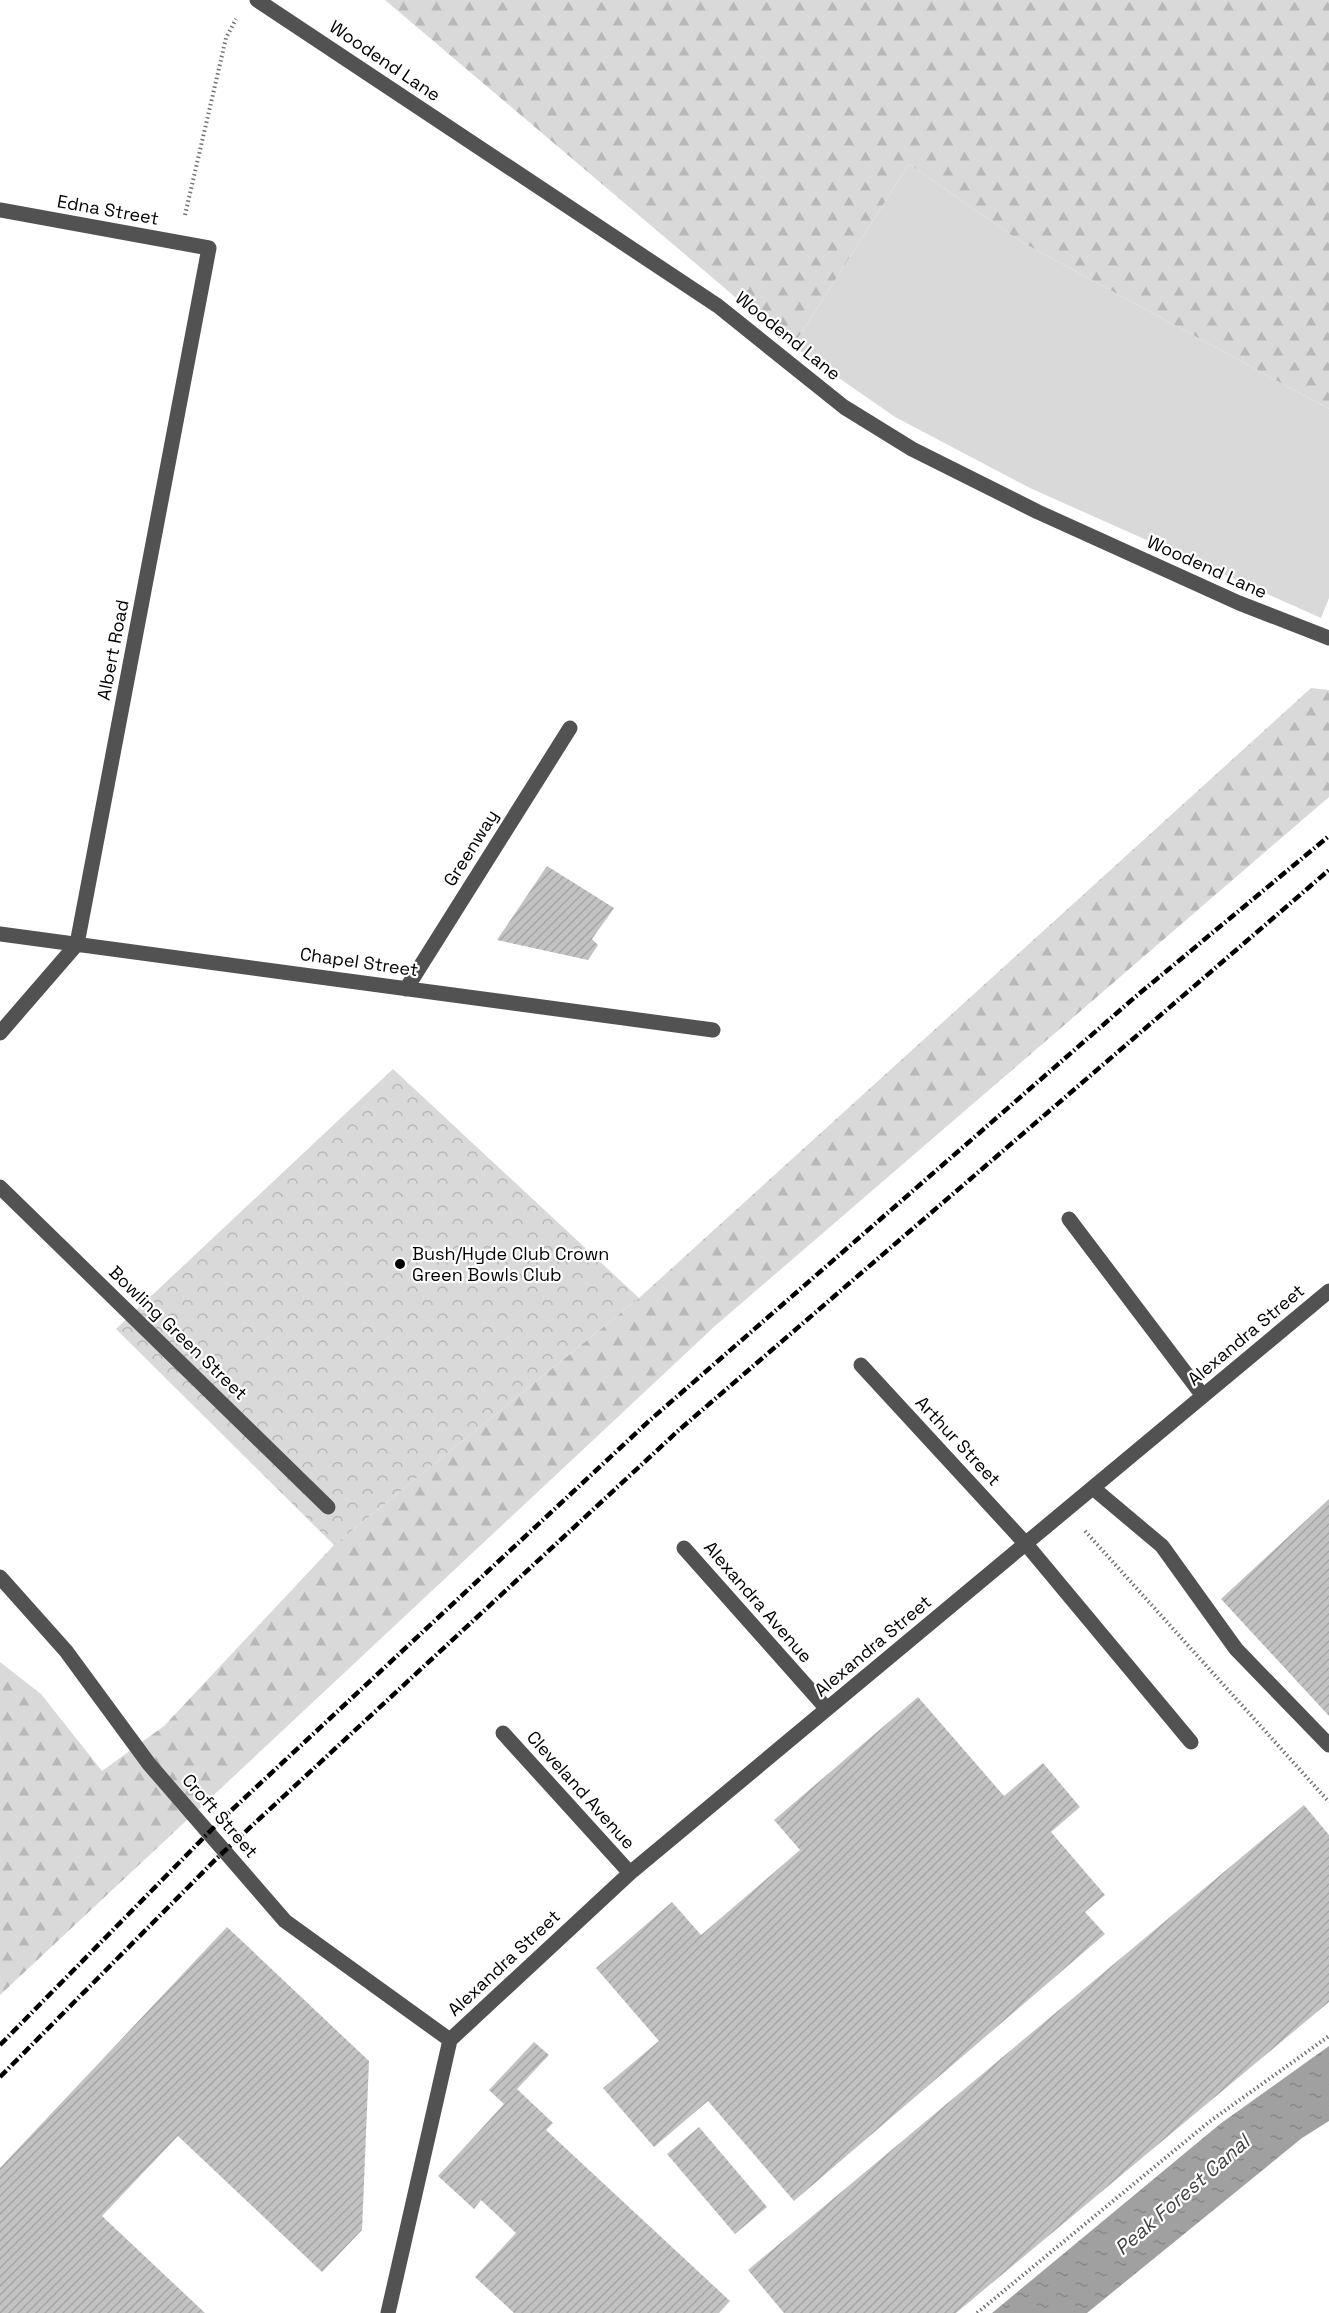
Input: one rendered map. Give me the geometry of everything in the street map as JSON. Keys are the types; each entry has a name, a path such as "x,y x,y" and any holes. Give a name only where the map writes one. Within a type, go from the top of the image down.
{"street":[{"name":"Woodend Lane","path":"257,0 718,306 844,407 912,449 1038,512 1154,565 1239,603 1329,638"},
{"name":"Edna Street","path":"0,210 209,248"},
{"name":"Albert Road","path":"77,944 209,248"},
{"name":"Greenway","path":"406,988 570,728"},
{"name":"Chapel Street","path":"0,934 712,1030"},
{"path":"0,1033 77,944"},
{"name":"Bowling Green Street","path":"0,1187 328,1507"},
{"path":"1069,1219 1203,1396"},
{"name":"Alexandra Street","path":"450,2040 630,1873 1329,1291"},
{"name":"Arthur Street","path":"861,1365 1026,1544 1191,1742"},
{"path":"1093,1488 1162,1546 1236,1648 1329,1745"},
{"name":"Alexandra Avenue","path":"684,1548 827,1709"},
{"name":"Croft Street","path":"0,1577 66,1650 149,1764 285,1921 450,2040"},
{"name":"Cleveland Avenue","path":"503,1733 630,1873"},
{"path":"388,2313 450,2040"}],"path":[{"path":"178,242 226,38 241,9"},
{"path":"1066,1510 1329,1802"},
{"path":"976,2313 1209,2122 1329,2036"}],"green space":[{"path":"385,0 1329,0 1329,409 1020,241 909,164 793,346"},
{"path":"909,164 1020,241 1329,409 1329,598 1321,618 1030,488 895,417 793,346"},
{"path":"1311,688 1329,690 1329,797 715,1326 0,1995 0,1662 41,1694 102,1771 164,1726 334,1545 639,1298"},
{"path":"393,1069 639,1298 334,1545 116,1329"}],"water":[{"name":"Peak Forest Canal","path":"1329,2046 1329,2121 1302,2138 1087,2313 992,2313 1220,2124"}],"building":[{"path":"547,866 614,908 592,939 598,945 588,960 497,940"},
{"path":"1329,1499 1329,1716 1221,1599"},
{"path":"918,1697 1004,1796 1043,1763 1080,1807 1051,1832 1105,1895 1085,1912 1105,1934 794,2201 708,2101 654,2147 603,2088 659,2041 596,1968 672,1902 701,1935 800,1850 774,1820"},
{"path":"1304,1805 1329,1835 1329,2002 956,2313 784,2313 748,2270"},
{"path":"227,1927 369,2061 362,2230 322,2272 178,2136 102,2216 205,2313 0,2313 0,2168"},
{"path":"534,2042 549,2055 517,2089 553,2123 546,2130 730,2301 719,2313 514,2313 475,2277 516,2233 481,2200 474,2209 438,2176 504,2104 489,2090"},
{"path":"699,2127 767,2207 735,2234 667,2154"}],"railway":[{"path":"0,2045 222,1819 649,1421 1134,998 1329,836"},
{"path":"0,2077 216,1859 679,1430 1329,870"}],"place":[{"name":"Bush/Hyde Club Crown Green Bowls Club","path":"400,1264"}]}
